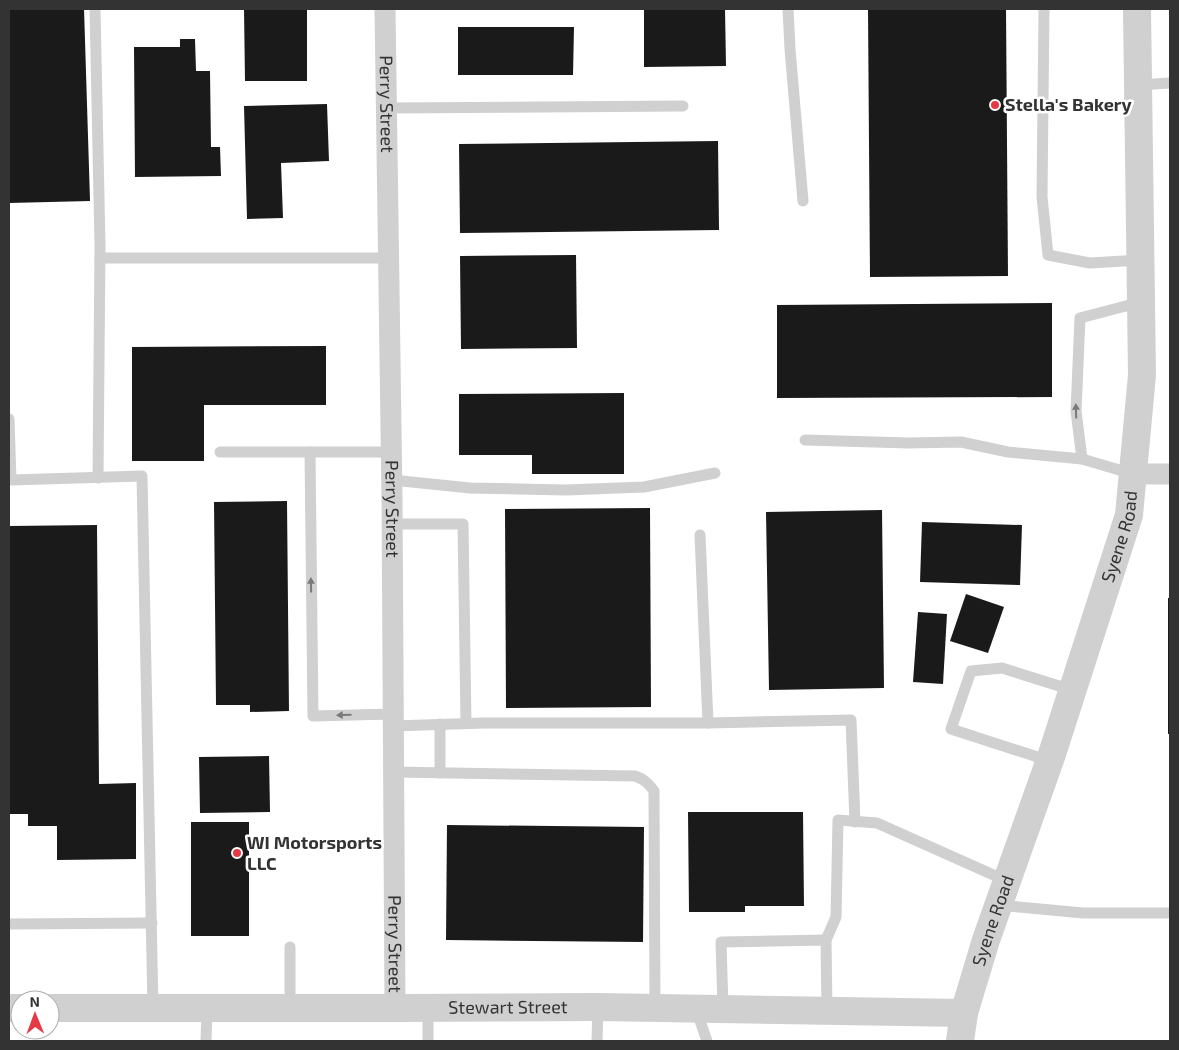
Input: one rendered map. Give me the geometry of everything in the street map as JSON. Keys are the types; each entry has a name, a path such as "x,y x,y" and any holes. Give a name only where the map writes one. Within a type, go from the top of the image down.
{"street":[{"name":"Perry Street","path":"385,9 392,480 395,1008"},
{"name":"Syene Road","path":"960,1041 964,1013 986,940 1050,761 1129,515 1142,375 1137,9"},
{"path":"1133,474 1170,474"},
{"name":"Stewart Street","path":"60,1008 598,1007 964,1013"}],"lane":[{"path":"96,9 100,258 98,478"},
{"path":"788,9 803,201"},
{"path":"1044,9 1042,197 1048,254 1090,263 1140,260"},
{"path":"1138,85 1170,83"},
{"path":"387,108 683,106"},
{"path":"100,258 389,258"},
{"path":"1082,459 1076,411 1080,318 1141,302"},
{"path":"9,419 11,480 142,476 153,1008"},
{"path":"805,440 909,443 961,442 1008,452 1082,459 1133,474"},
{"path":"220,452 391,452"},
{"path":"310,452 313,716 440,724 708,723 851,720 855,822"},
{"path":"392,480 470,488 566,490 644,487 715,473"},
{"path":"392,524 463,524 466,723"},
{"path":"700,535 708,723"},
{"path":"1050,761 951,730 971,671 1002,668 1072,690"},
{"path":"440,724 440,773"},
{"path":"394,772 635,776 643,778 654,791 655,1008"},
{"path":"827,1011 826,940 836,917 838,820 876,823 1003,893 1083,913 1170,913"},
{"path":"9,924 152,923"},
{"path":"708,1041 710,1009 721,942 826,940"},
{"path":"290,947 290,1008"},
{"path":"597,1041 598,1007"},
{"path":"206,1041 207,1008"},
{"path":"428,1008 428,1041"}],"building":[{"path":"9,9 84,9 90,201 9,203"},
{"path":"244,9 307,9 307,81 245,81"},
{"path":"644,9 725,9 726,66 644,67"},
{"path":"868,9 1006,9 1008,276 870,277"},
{"path":"458,27 574,27 573,75 458,75"},
{"path":"180,39 195,39 196,71 210,71 211,147 220,147 221,176 135,177 134,47 180,47"},
{"path":"327,104 329,161 281,163 283,218 247,219 244,106"},
{"path":"718,141 719,230 460,233 459,144"},
{"path":"576,255 577,348 461,349 460,256"},
{"path":"1052,303 1052,397 777,398 777,305"},
{"path":"326,346 326,405 204,405 204,461 132,461 132,347"},
{"path":"624,393 624,474 532,474 532,455 459,455 459,394"},
{"path":"287,501 289,711 250,712 250,705 216,705 214,502"},
{"path":"650,508 651,707 506,708 505,509"},
{"path":"882,510 884,688 769,690 766,512"},
{"path":"922,522 1022,525 1020,585 920,582"},
{"path":"97,525 99,784 136,783 136,859 57,860 57,826 28,826 28,814 9,814 9,526"},
{"path":"966,594 1004,607 988,653 950,641"},
{"path":"1168,598 1170,598 1170,734 1168,734"},
{"path":"918,612 947,614 943,684 913,682"},
{"path":"269,756 270,812 200,813 199,757"},
{"path":"688,812 803,812 804,906 745,906 745,912 689,912"},
{"path":"191,822 249,822 249,936 191,936"},
{"path":"447,825 644,827 643,942 446,940"}],"place":[{"name":"Stella's Bakery","path":"995,105"},
{"name":"WI Motorsports LLC","path":"237,853"}]}
